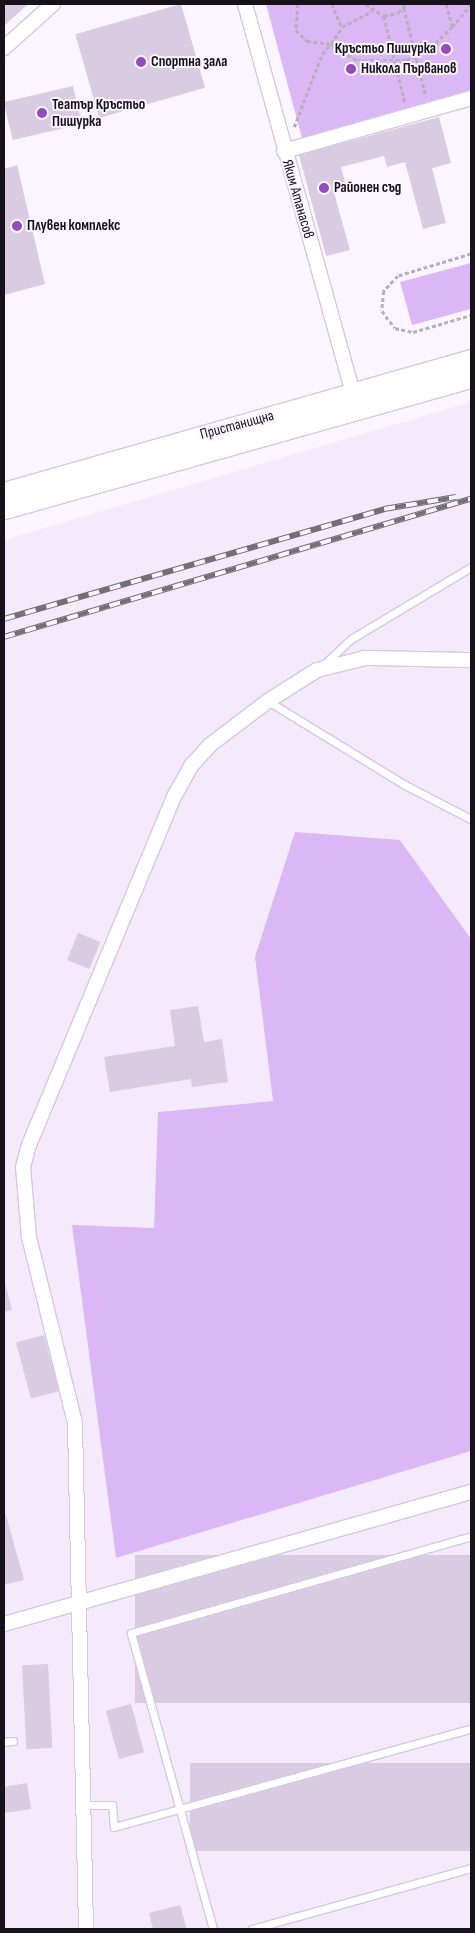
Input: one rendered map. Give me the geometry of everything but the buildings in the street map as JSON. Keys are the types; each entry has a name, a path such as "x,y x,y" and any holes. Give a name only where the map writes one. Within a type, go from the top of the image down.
{"main road":[{"name":"Пристанищна","path":"4,492 471,360"},
{"name":"Пристанищна","path":"4,509 471,378"}],"street":[{"path":"4,48 53,4"},
{"name":"Яким Атанасов","path":"245,4 284,151 353,393"},
{"path":"284,151 471,98"},
{"path":"86,1929 77,1604 75,1423 29,1237 23,1168 42,1106 175,795 191,766 210,745 268,701 317,670 365,658 471,660"},
{"path":"4,1624 471,1492"}],"lane":[{"path":"317,670 351,638 471,567"},
{"path":"268,701 405,785 471,819"},
{"path":"213,1929 131,1633 471,1536"},
{"path":"82,1805 112,1805 114,1827 471,1729"},
{"path":"4,1742 13,1741"},
{"path":"252,1929 471,1868"}],"path":[{"path":"298,4 296,30 307,41 331,44 357,60 395,63 416,56 439,42 471,4"},
{"path":"332,4 342,27"},
{"path":"366,4 372,11 384,16 404,8"},
{"path":"406,4 404,8 430,110"},
{"path":"446,4 452,27"},
{"path":"284,151 322,54 342,27 372,11"},
{"path":"384,16 408,116"},
{"path":"471,254 398,276 384,291 382,311 395,328 413,332 471,316"}],"shaded area":[{"path":"266,4 471,4 471,92 302,138"},
{"path":"471,263 471,309 412,325 400,282"},
{"path":"471,402 471,939 400,840 255,957 273,1101 158,1112 154,1228 72,1226 116,1558 471,1451 471,1929 4,1929 4,540"},
{"path":"295,832 400,840 471,939 471,1451 116,1558 72,1225 154,1228 158,1112 273,1101 255,957"}],"railway":[{"path":"4,619 384,509 456,497"},
{"path":"4,637 471,499"}],"place":[{"name":"Кръстьо Пишурка","path":"446,49"},
{"name":"Спортна зала","path":"141,62"},
{"name":"Никола Първанов","path":"351,69"},
{"name":"Театър Кръстьо Пишурка","path":"42,113"},
{"name":"Районен съд","path":"324,188"},
{"name":"Плувен комплекс","path":"17,226"}]}
